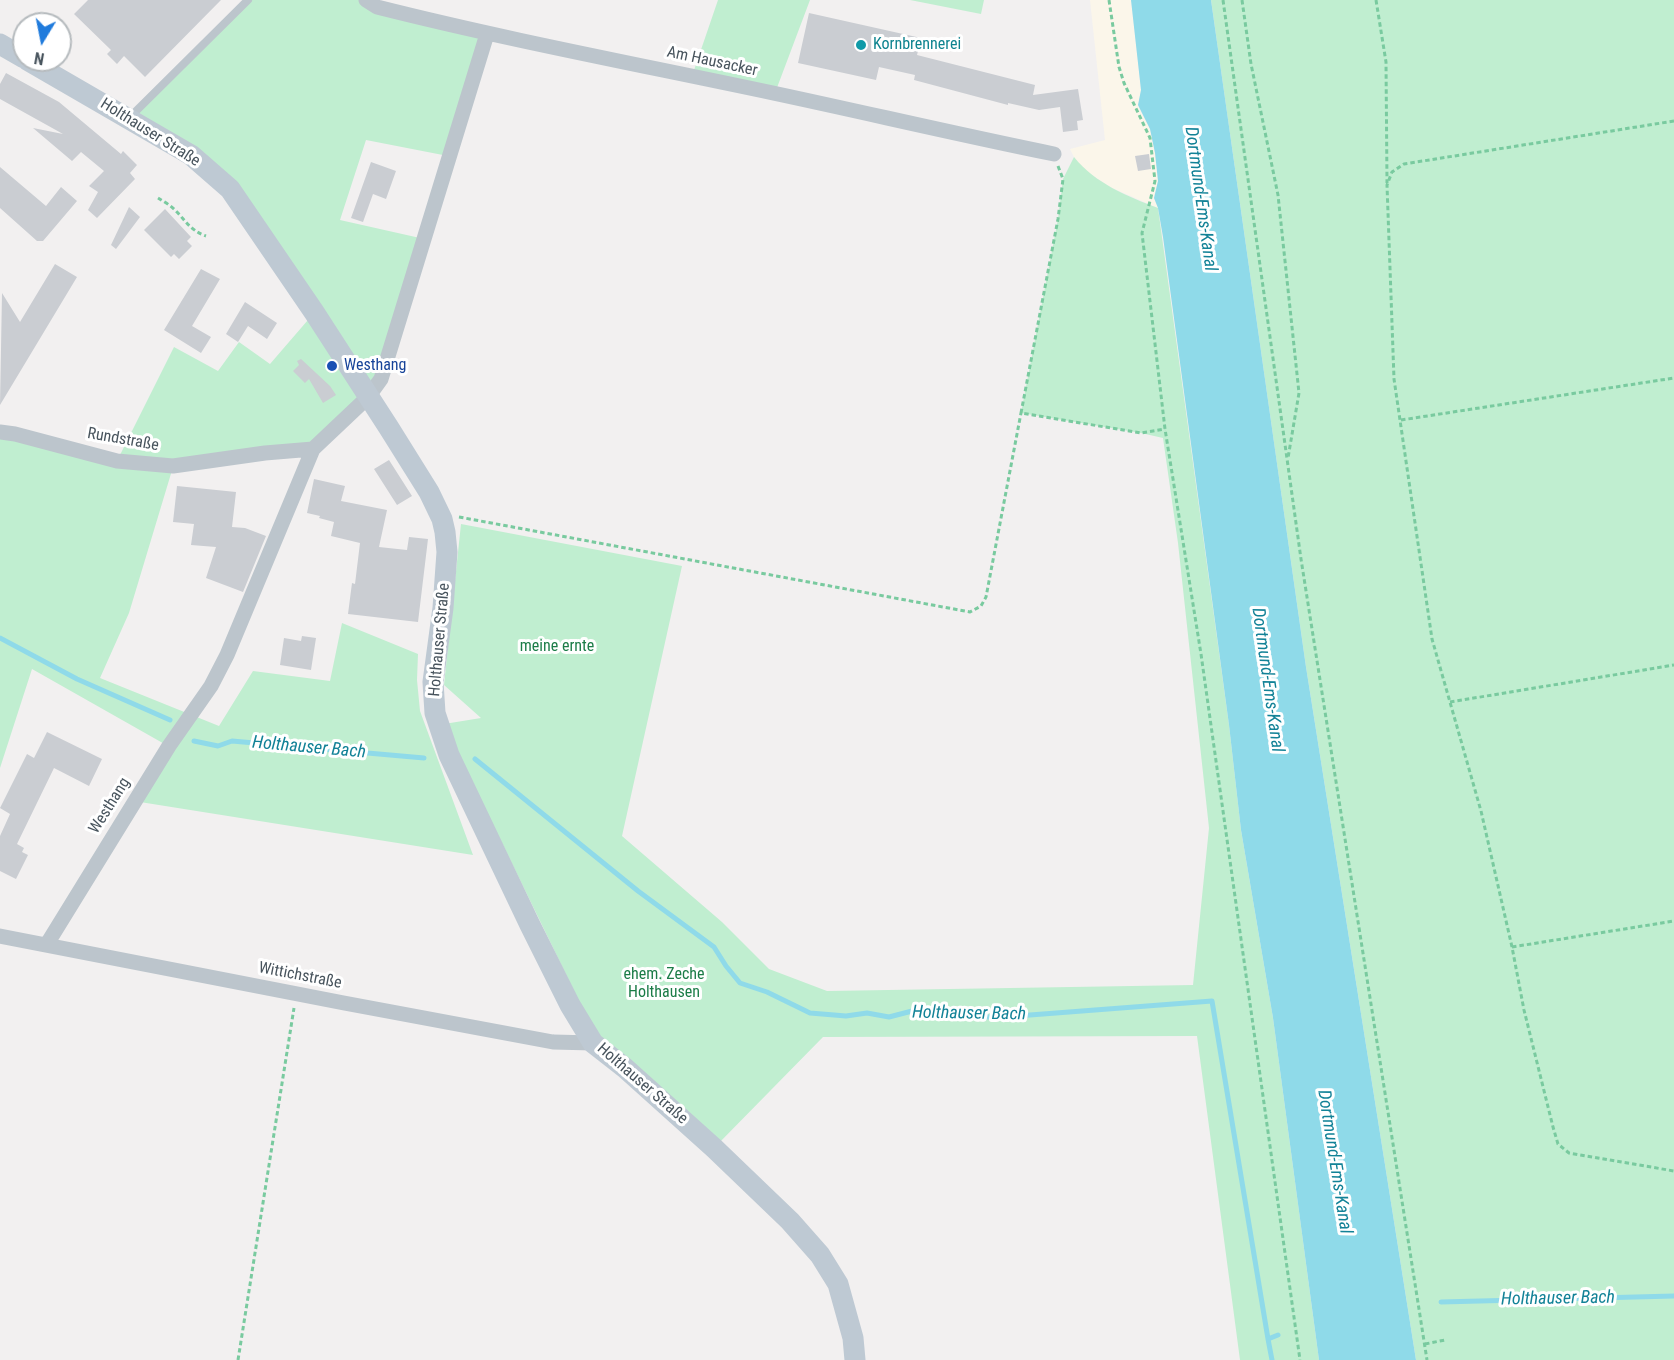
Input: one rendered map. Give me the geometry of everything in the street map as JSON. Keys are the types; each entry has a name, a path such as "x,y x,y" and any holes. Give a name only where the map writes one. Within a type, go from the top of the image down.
{"street":[{"name":"Am Hausacker","path":"366,0 377,7 487,34 1054,154"},
{"name":"Westhang","path":"47,944 169,746 211,686 244,615 313,449 368,397 381,379 487,34"},
{"name":"Holthauser Straße","path":"48,72 191,155 230,189 314,312 429,492 442,519 447,552 433,682 435,713 449,755 479,822 570,1005 593,1043 625,1068 714,1148 790,1221 820,1256 838,1284 851,1329 855,1360"},
{"name":"Rundstraße","path":"0,432 117,461 173,466 313,449"},
{"name":"Wittichstraße","path":"0,936 553,1042 593,1043"}],"lane":[{"path":"129,119 248,0"}],"path":[{"path":"1109,0 1119,67 1124,83 1150,138 1154,163 1155,181 1142,234 1164,429 1201,654 1300,1360"},
{"path":"1223,0 1306,593 1427,1360"},
{"path":"1242,0 1251,64 1278,195 1299,393 1287,460"},
{"path":"1376,0 1386,62 1387,185 1394,379 1432,639 1481,811 1527,1020 1558,1144 1569,1153 1674,1171"},
{"path":"1387,185 1392,172 1404,164 1674,121"},
{"path":"442,519 461,517 970,612 981,606 986,597 1061,199 1063,179 1054,154"},
{"path":"158,198 174,209 183,221 198,233 206,236"},
{"path":"1401,420 1674,378"},
{"path":"1020,413 1141,433 1164,429"},
{"path":"1450,702 1674,665"},
{"path":"1512,947 1674,921"},
{"path":"238,1360 297,994"},
{"path":"1425,1344 1445,1340"}],"shaded area":[{"path":"1090,0 1131,0 1141,90 1138,106 1150,129 1155,153 1158,181 1154,198 1158,208 1110,187 1083,169 1070,149 1105,140"}],"green space":[{"path":"248,0 366,0 487,34 448,156 366,140 340,220 420,238 381,379 313,449 173,467 129,613 100,678 219,726 253,671 330,681 342,623 418,654 417,680 420,711 473,855 140,802 168,746 32,669 0,768 0,432 117,461 174,347 218,371 239,342 270,364 314,313 230,189 129,118"},
{"path":"718,0 810,0 775,93 692,76"},
{"path":"910,0 984,0 981,14"},
{"path":"1211,0 1674,0 1674,1360 1416,1360 1306,667"},
{"path":"1074,157 1102,182 1158,208 1229,725 1241,830 1273,1018 1319,1360 1240,1360 1197,1036 823,1037 717,1145 597,1038 444,724 481,718 444,685 461,524 682,566 622,836 722,922 769,969 827,991 1193,985 1209,828 1178,543 1163,438 1021,413 1058,219 1063,179"}],"water":[{"name":"Dortmund-Ems-Kanal","path":"1131,0 1211,0 1306,667 1416,1360 1319,1360 1273,1018 1241,830 1163,237 1154,198 1158,181 1155,153 1150,129 1138,105 1141,90"}],"building":[{"path":"88,0 221,0 145,77 124,56 117,64 107,54 111,50 74,14"},
{"path":"809,13 921,38 917,55 1035,85 1033,95 1078,89 1083,120 1077,121 1078,130 1063,132 1060,107 1039,110 1008,103 1008,105 914,80 915,75 879,67 876,80 798,63"},
{"path":"6,73 59,102 121,154 123,151 137,165 130,173 135,179 97,218 88,210 98,192 89,186 104,171 81,152 72,161 33,128 63,134 0,99 0,84"},
{"path":"1149,154 1151,169 1138,171 1135,156"},
{"path":"371,162 396,171 386,199 373,194 363,222 351,218"},
{"path":"0,167 46,206 61,187 77,201 43,241 37,241 0,208"},
{"path":"129,207 140,217 116,249 111,245"},
{"path":"165,209 191,237 187,241 192,246 179,259 174,254 171,257 144,230"},
{"path":"55,264 77,277 0,405 2,293 20,322"},
{"path":"201,269 220,279 192,326 211,337 201,353 164,330"},
{"path":"245,302 277,323 267,339 248,326 238,342 226,334"},
{"path":"301,359 330,386 336,395 323,403 309,379 305,383 293,371 299,365 297,361"},
{"path":"389,460 412,496 397,505 374,469"},
{"path":"314,479 345,486 341,501 387,510 379,547 407,550 409,537 428,539 418,622 348,614 352,583 355,584 360,543 331,536 334,522 307,513"},
{"path":"177,486 236,492 232,527 245,528 266,536 243,592 206,578 216,547 191,545 194,524 173,522"},
{"path":"302,636 316,638 311,670 280,665 284,638 301,641"},
{"path":"47,732 102,759 89,786 54,768 17,844 24,848 22,852 28,855 16,879 0,871 0,836 10,814 0,808 27,754 34,758"}],"waterway":[{"name":"Holthauser Bach","path":"0,638 77,679 170,720"},
{"name":"Holthauser Bach","path":"194,741 218,746 232,741 424,758"},
{"name":"Holthauser Bach","path":"475,759 638,891 714,947 740,983 767,992 810,1013 846,1016 867,1013 889,1017 916,1010 953,1017 1004,1017 1212,1001 1268,1339"},
{"name":"Holthauser Bach","path":"1441,1302 1674,1296"},
{"path":"1272,1360 1268,1339 1278,1335"}],"place":[{"name":"Kornbrennerei","path":"861,45"},
{"name":"Westhang","path":"332,366"}],"park label":[{"name":"meine ernte","path":"557,647"},
{"name":"ehem. Zeche Holthausen","path":"664,984"}]}
